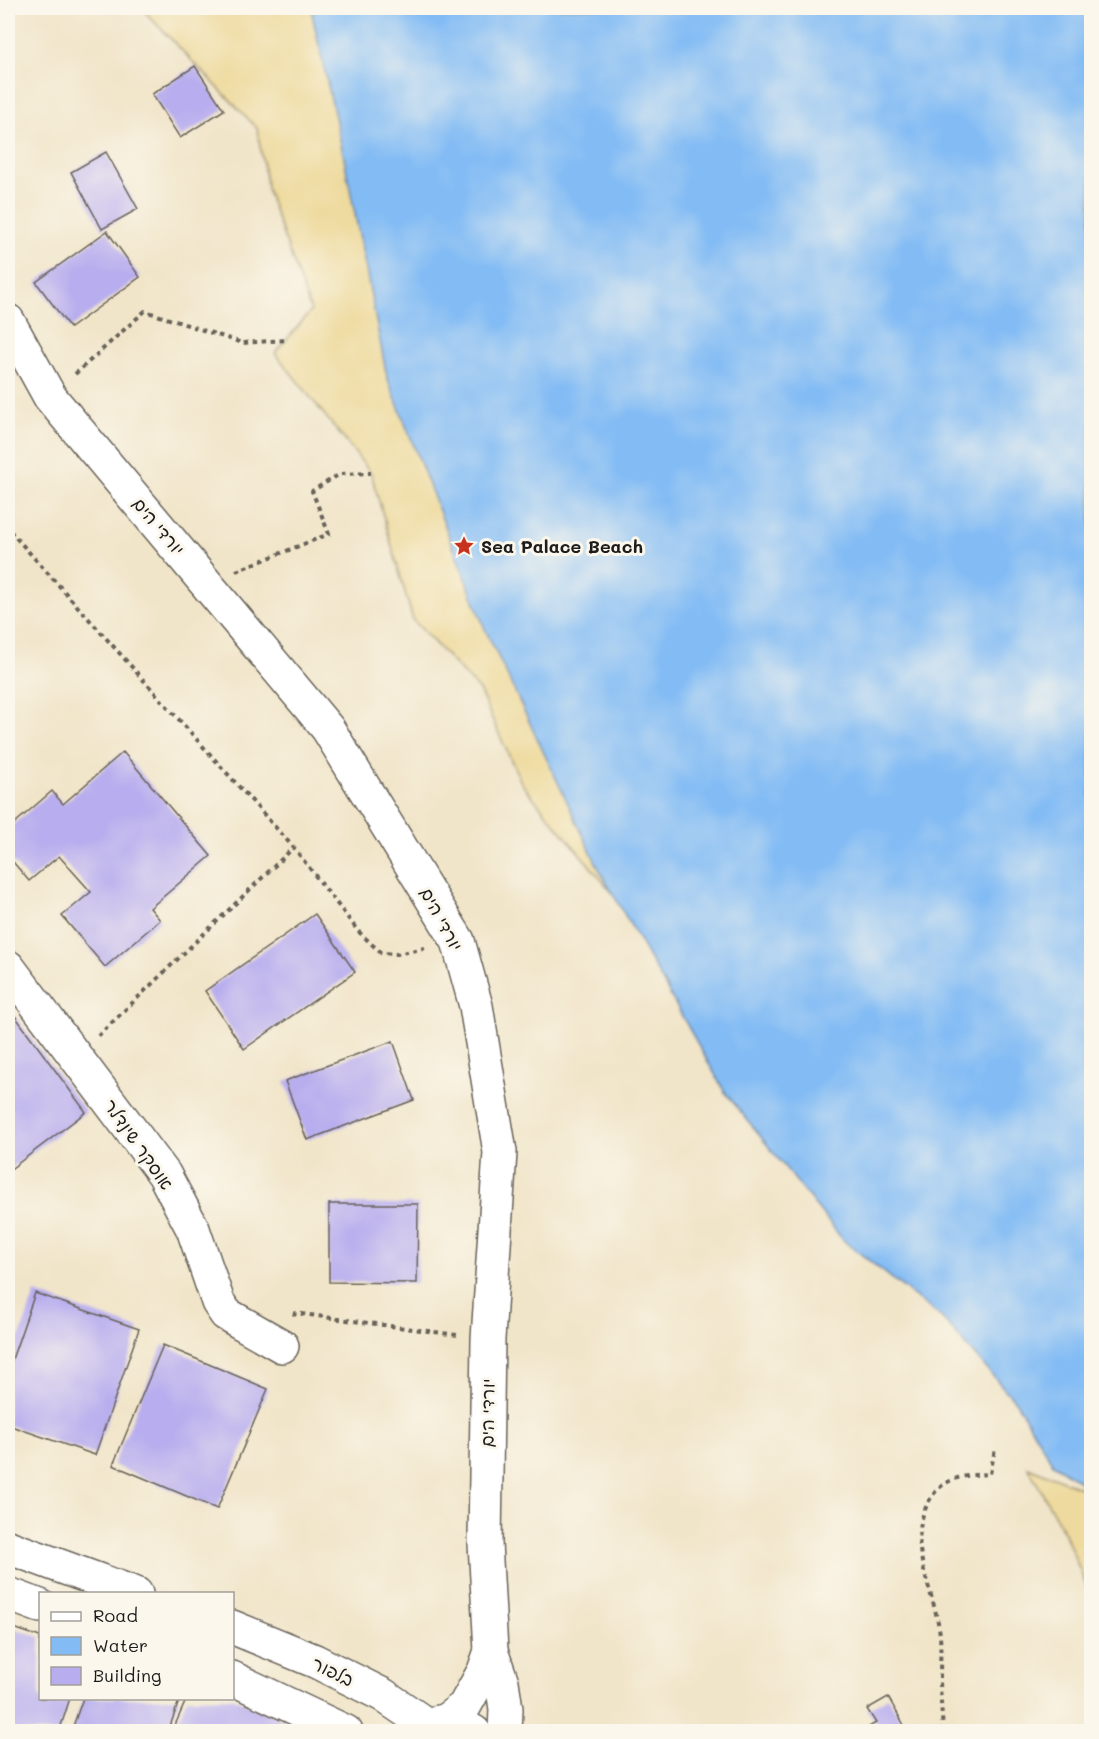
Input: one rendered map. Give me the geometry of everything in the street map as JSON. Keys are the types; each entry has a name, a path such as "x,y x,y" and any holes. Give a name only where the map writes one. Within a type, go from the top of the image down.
{"street":[{"name":"יורדי הים","path":"8,321 50,397 328,729 458,941 476,1006 500,1152 488,1339 485,1543 491,1651 502,1682 506,1709 505,1731"},
{"name":"אוסקר שינדלר","path":"8,967 164,1174 193,1229 209,1280 226,1314 282,1346"},
{"path":"8,1547 133,1592"},
{"path":"8,1594 39,1606"},
{"name":"בלפור","path":"234,1628 315,1661 442,1727"},
{"name":"יורדי הים","path":"442,1727 464,1707 484,1671 491,1651"},
{"path":"234,1679 346,1731"}],"path":[{"path":"50,397 145,311 242,343 286,340"},
{"path":"209,585 225,576 329,534 312,491 340,474 371,473"},
{"path":"10,531 294,848 358,932 381,953 397,954 458,941"},
{"path":"75,1058 294,848"},
{"path":"282,1346 295,1313 488,1339"},
{"path":"944,1731 940,1680 940,1636 934,1603 922,1568 918,1538 920,1517 930,1498 946,1481 964,1475 990,1474 995,1449"}],"sand":[{"name":"Sea Palace Beach","path":"141,8 352,8 708,1008 522,784 479,690 413,620 371,473 275,353 311,311 268,193 257,128"},
{"path":"1028,1467 1091,1492 1091,1597 1064,1532"}],"water":[{"path":"317,8 1091,8 1091,1489 1053,1464 1016,1402 942,1318 843,1240 725,1092 600,871 485,629 387,377 343,153 312,14"}],"building":[{"path":"195,66 224,110 180,138 152,94"},
{"path":"106,152 138,209 102,229 71,172"},
{"path":"107,231 140,277 70,328 36,282"},
{"path":"123,752 211,856 150,908 160,920 105,967 62,916 91,892 59,856 29,881 8,856 8,829 52,791 63,804"},
{"path":"315,914 355,972 244,1049 205,991"},
{"path":"15,1016 86,1112 8,1171 8,1021"},
{"path":"393,1041 414,1100 307,1140 285,1081"},
{"path":"329,1204 418,1204 417,1283 329,1282"},
{"path":"35,1293 139,1329 95,1455 8,1425 8,1371"},
{"path":"163,1345 268,1389 217,1509 113,1465"},
{"path":"8,1626 39,1637 39,1700 69,1700 59,1732 8,1732"},
{"path":"888,1697 908,1732 860,1732 876,1723 867,1709"},
{"path":"234,1698 312,1732 172,1732 186,1700 234,1700"},
{"path":"82,1700 179,1700 168,1732 71,1732"}],"place":[{"name":"Sea Palace Beach","path":"464,546"}]}
